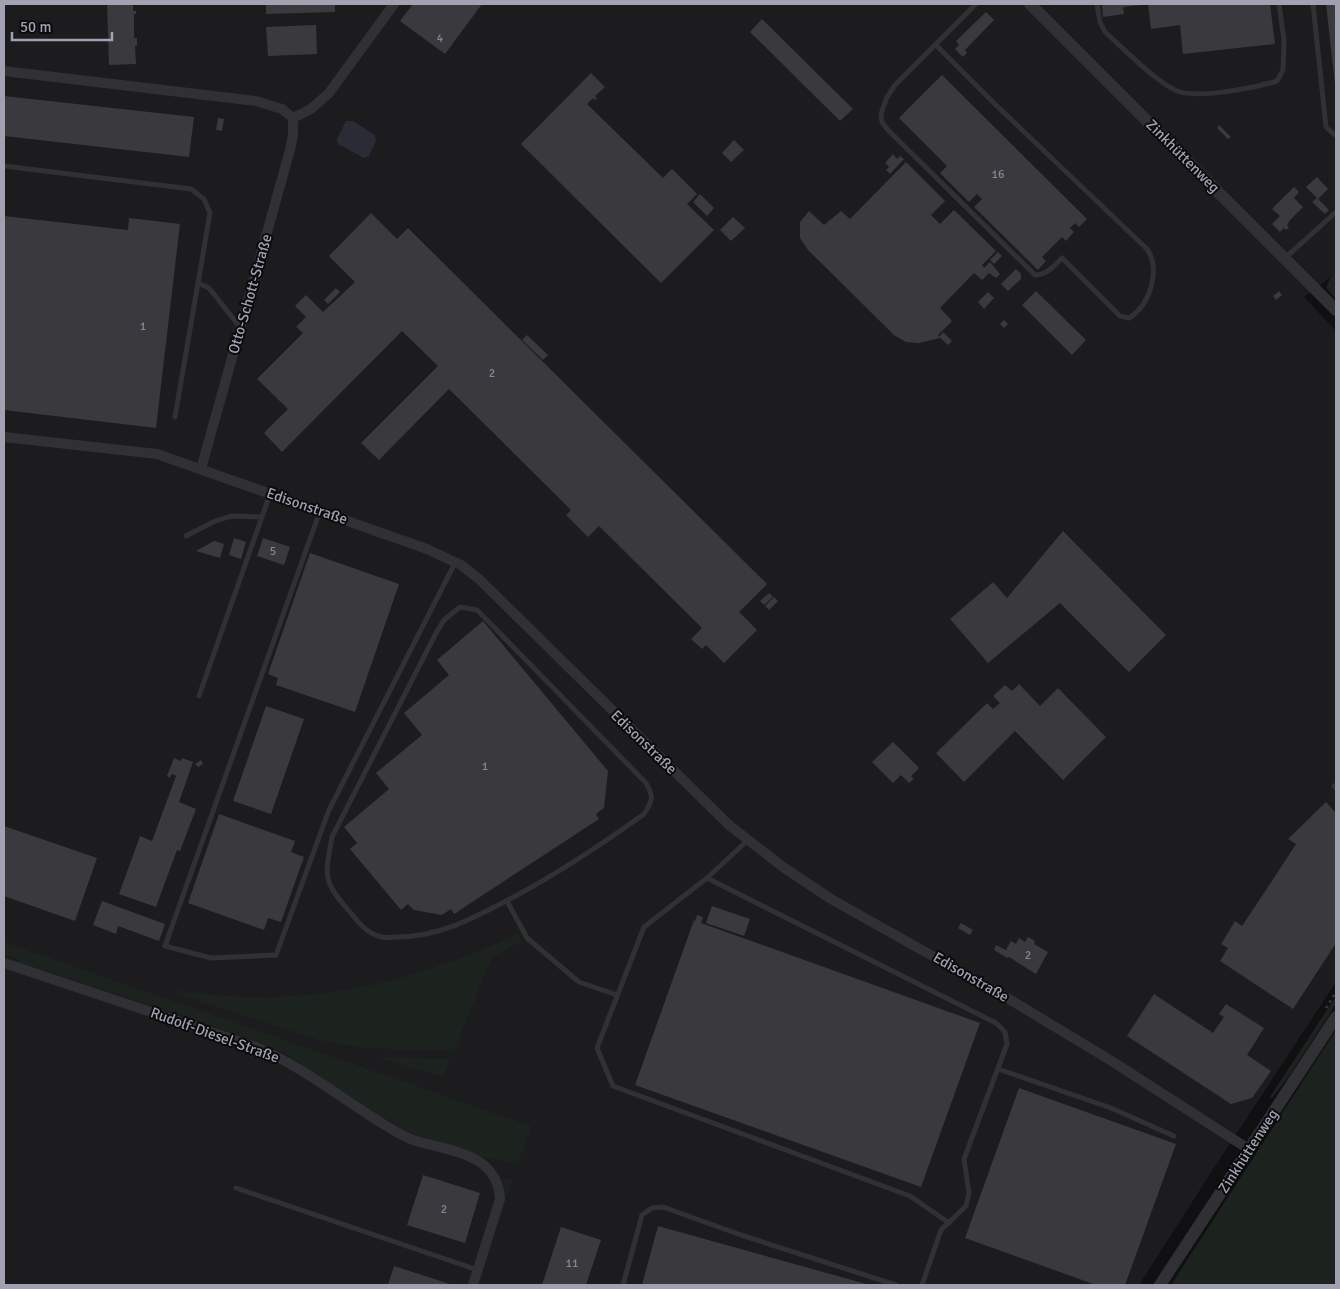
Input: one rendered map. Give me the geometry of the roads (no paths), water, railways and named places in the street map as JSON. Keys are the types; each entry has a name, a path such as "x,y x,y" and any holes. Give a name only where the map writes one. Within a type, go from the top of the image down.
{"street":[{"path":"4,70 256,101 282,109 293,118 311,109 329,92 394,4"},
{"name":"Zinkhüttenweg","path":"1030,4 1336,310"},
{"name":"Otto-Schott-Straße","path":"201,469 290,150 293,135 293,118"},
{"name":"Edisonstraße","path":"4,437 157,454 427,549 456,562 479,579 671,769 747,841 831,898 1009,999 1110,1060 1250,1150"},
{"name":"Rudolf-Diesel-Straße","path":"5,966 246,1044 280,1057 392,1130 413,1139 470,1157 484,1165 493,1175 498,1185 500,1199 478,1270"},
{"name":"Zinkhüttenweg","path":"1160,1285 1336,1017"},
{"path":"473,1285 478,1270"}],"lane":[{"path":"936,45 1152,257 1153,266 1149,292 1142,306 1135,314 1129,318 1120,316 1062,258 1050,270 1041,275 1035,275 882,122 881,114 887,97 895,84 976,4"},
{"path":"1097,4 1100,22 1105,32 1163,83 1178,91 1194,94 1252,88 1277,81 1283,70 1284,40 1280,4"},
{"path":"1313,4 1326,126 1336,136"},
{"path":"4,166 191,189 204,199 210,213 175,417"},
{"path":"1284,258 1336,212"},
{"path":"198,283 210,288 240,328"},
{"path":"199,696 270,494"},
{"path":"320,511 165,946 211,958 276,955 330,810 456,562"},
{"path":"186,536 213,522 231,516 262,517"},
{"path":"460,607 477,610 646,782 651,793 652,802 644,814 552,877 507,901 448,929 421,936 382,937 365,930 354,918 338,899 330,886 326,873 332,837 436,633 444,620 460,607"},
{"path":"747,841 707,878 644,927 596,1048 613,1086 910,1196 949,1224"},
{"path":"707,878 996,1023 1005,1032 1007,1044 964,1159 969,1193 966,1206 941,1230 922,1285"},
{"path":"507,901 527,938 579,982 617,995"},
{"path":"998,1069 1111,1108 1174,1136"},
{"path":"236,1188 478,1270"},
{"path":"623,1285 642,1215 652,1208 663,1207 741,1235 896,1285"}]}
